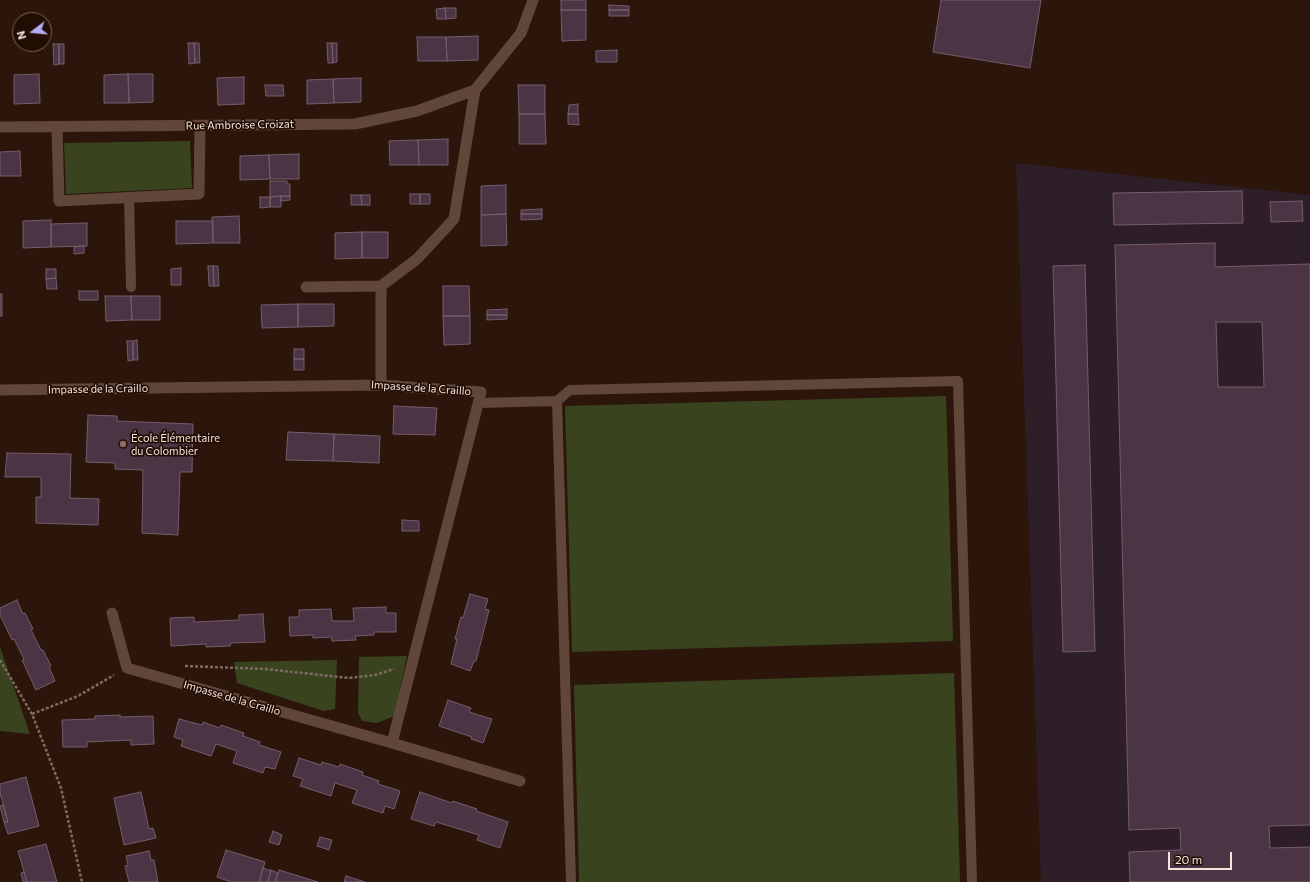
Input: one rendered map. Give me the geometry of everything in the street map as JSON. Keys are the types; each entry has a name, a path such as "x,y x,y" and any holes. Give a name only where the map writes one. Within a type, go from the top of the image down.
{"street":[{"path":"306,287 381,286 417,259 454,219 475,90 521,33 533,0"},
{"name":"Rue Ambroise Croizat","path":"0,127 355,124 417,111 475,90"},
{"path":"57,127 59,201 199,194 200,126"},
{"path":"381,286 381,385"},
{"name":"Impasse de la Craillo","path":"0,390 381,385 481,392 392,742"},
{"path":"112,613 127,668"},
{"name":"Impasse de la Craillo","path":"127,668 392,742 520,781"}],"lane":[{"path":"129,197 131,287"},
{"path":"478,403 557,401 570,390 958,381 972,882"},
{"path":"557,401 571,882"}],"path":[{"path":"0,660 32,714 61,788 82,882"},
{"path":"185,685 185,666 265,669 349,678 375,675 412,663"},
{"path":"32,714 78,696 127,668"}],"shaded area":[{"path":"1016,163 1310,195 1310,882 1041,882"}],"green space":[{"path":"190,141 192,188 66,194 64,143"},
{"path":"946,396 953,641 572,652 565,406"},
{"path":"0,647 30,734 0,731"},
{"path":"407,656 394,716 377,723 362,721 358,713 359,657"},
{"path":"337,660 335,709 324,711 237,683 234,662"},
{"path":"954,673 960,882 579,882 574,685"}],"building":[{"path":"561,0 586,0 586,10 561,10"},
{"path":"941,0 1041,0 1030,68 933,52"},
{"path":"609,5 629,6 629,10 609,10"},
{"path":"445,8 446,19 437,19 436,9"},
{"path":"445,8 456,8 456,18 446,19"},
{"path":"561,10 586,10 586,40 562,41"},
{"path":"609,10 629,10 629,16 609,16"},
{"path":"478,36 478,60 447,61 446,37"},
{"path":"417,37 446,37 447,61 418,61"},
{"path":"188,43 194,43 195,63 189,64"},
{"path":"194,43 199,43 200,63 195,63"},
{"path":"327,43 332,43 333,63 328,63"},
{"path":"332,43 337,43 337,62 333,63"},
{"path":"53,44 59,44 59,64 54,65"},
{"path":"59,44 64,44 64,64 59,64"},
{"path":"617,50 617,62 596,62 596,51"},
{"path":"39,74 40,103 14,104 14,75"},
{"path":"128,74 153,74 153,102 129,103"},
{"path":"128,74 129,103 104,103 104,75"},
{"path":"244,77 244,104 218,105 217,78"},
{"path":"361,78 361,102 334,103 333,79"},
{"path":"333,79 334,103 307,104 307,80"},
{"path":"265,85 283,85 284,96 266,96"},
{"path":"518,85 545,85 545,114 519,114"},
{"path":"578,104 578,114 568,114 569,105"},
{"path":"519,114 545,114 546,144 519,144"},
{"path":"568,114 578,114 579,125 568,124"},
{"path":"448,139 448,165 419,165 418,140"},
{"path":"418,140 419,165 390,165 389,141"},
{"path":"20,151 21,176 0,176 0,152"},
{"path":"299,154 299,179 270,179 269,155"},
{"path":"269,155 270,179 240,180 240,156"},
{"path":"270,181 287,181 287,184 290,184 290,196 270,197"},
{"path":"506,185 506,214 481,215 481,186"},
{"path":"1242,191 1243,223 1114,225 1113,193"},
{"path":"410,194 420,194 420,204 410,204"},
{"path":"420,194 430,194 430,204 420,204"},
{"path":"351,195 361,195 362,205 351,205"},
{"path":"361,195 370,195 370,205 362,205"},
{"path":"281,196 290,196 290,200 281,201"},
{"path":"281,196 281,207 270,207 270,197"},
{"path":"260,197 270,197 270,207 260,208"},
{"path":"1302,201 1303,221 1271,222 1270,202"},
{"path":"542,209 542,214 521,214 521,210"},
{"path":"506,214 507,245 481,246 481,215"},
{"path":"521,214 542,214 542,219 521,220"},
{"path":"239,216 240,243 213,243 212,217"},
{"path":"51,220 51,247 23,248 23,221"},
{"path":"176,221 213,221 213,243 176,244"},
{"path":"87,223 87,246 51,247 51,224"},
{"path":"362,232 362,258 335,259 335,233"},
{"path":"362,232 388,232 388,258 362,258"},
{"path":"1215,243 1215,267 1310,264 1310,825 1269,826 1270,848 1310,847 1310,882 1130,882 1129,852 1181,850 1180,828 1129,830 1115,245","holes":["1216,322 1262,322 1264,387 1218,387"]},
{"path":"84,246 84,253 74,254 74,247"},
{"path":"1085,265 1095,651 1063,652 1053,266"},
{"path":"208,266 213,266 214,286 209,286"},
{"path":"213,266 218,266 219,286 214,286"},
{"path":"181,268 181,285 171,285 171,269"},
{"path":"46,269 56,269 56,278 46,279"},
{"path":"56,278 57,289 47,289 46,279"},
{"path":"443,286 469,286 470,316 443,316"},
{"path":"79,291 98,291 98,300 79,300"},
{"path":"0,294 2,294 2,316 0,316"},
{"path":"105,296 131,296 132,320 106,321"},
{"path":"131,296 160,296 160,320 132,320"},
{"path":"298,304 334,304 334,326 298,327"},
{"path":"298,304 298,327 262,328 261,305"},
{"path":"507,309 507,315 487,315 487,310"},
{"path":"487,315 507,315 507,319 487,320"},
{"path":"443,316 470,316 470,344 444,345"},
{"path":"137,340 138,360 133,360 133,341"},
{"path":"127,341 133,341 133,360 128,361"},
{"path":"294,349 304,349 304,359 294,359"},
{"path":"294,359 304,359 304,370 294,370"},
{"path":"394,406 437,408 435,435 393,434"},
{"path":"88,415 117,416 117,421 193,424 192,472 180,472 178,535 142,533 143,470 115,469 115,463 86,462"},
{"path":"288,432 334,434 333,461 286,460"},
{"path":"334,434 380,436 379,463 333,461"},
{"path":"7,453 71,454 70,498 99,499 98,525 36,523 36,497 41,497 41,477 5,477"},
{"path":"402,520 419,521 419,531 402,531"},
{"path":"470,594 488,599 485,609 489,610 476,661 474,661 470,671 451,664 457,639 455,639 461,617 463,618"},
{"path":"17,600 23,614 25,613 33,629 31,630 41,650 43,650 51,666 49,667 55,681 36,690 22,660 24,659 14,639 12,640 0,615 0,608"},
{"path":"386,607 386,613 396,613 396,632 374,632 374,635 355,636 356,640 332,641 331,637 313,638 313,635 290,636 289,617 299,617 299,610 331,609 332,621 354,621 353,608"},
{"path":"263,614 265,642 231,643 230,646 206,647 206,644 171,646 170,618 194,617 194,622 239,620 239,615"},
{"path":"448,700 471,708 469,712 492,719 483,743 471,739 472,737 439,726"},
{"path":"120,715 120,717 153,716 154,744 131,745 131,740 87,742 87,747 63,747 62,720 95,719 95,716"},
{"path":"179,719 202,725 203,722 220,728 221,725 244,733 243,736 260,742 259,745 281,752 275,769 265,767 263,773 233,763 237,751 216,744 211,756 181,746 183,740 174,737"},
{"path":"299,758 321,765 322,762 339,767 340,764 363,772 362,775 379,781 378,784 400,791 394,809 385,806 383,813 352,803 357,790 335,783 331,796 300,786 303,779 293,776"},
{"path":"26,777 39,826 8,834 4,822 8,822 0,793 0,784"},
{"path":"141,792 149,829 153,828 156,838 124,845 114,798"},
{"path":"420,792 452,803 453,801 477,809 476,811 508,822 500,848 477,840 479,835 436,822 434,826 411,819"},
{"path":"3,805 8,822 4,822 0,806"},
{"path":"273,831 282,835 279,845 269,842"},
{"path":"320,837 332,840 329,850 317,846"},
{"path":"46,844 57,882 27,882 18,851"},
{"path":"226,850 265,862 259,882 231,882 217,877"},
{"path":"149,851 151,860 154,860 158,882 129,882 125,866 128,865 126,856"},
{"path":"263,868 271,871 268,882 259,882"},
{"path":"271,870 278,873 275,882 268,882"},
{"path":"279,870 318,882 275,882"},
{"path":"24,872 27,882 23,882 21,873"},
{"path":"346,876 365,882 344,882"}],"place":[{"name":"École Élémentaire du Colombier","path":"123,444"}]}
